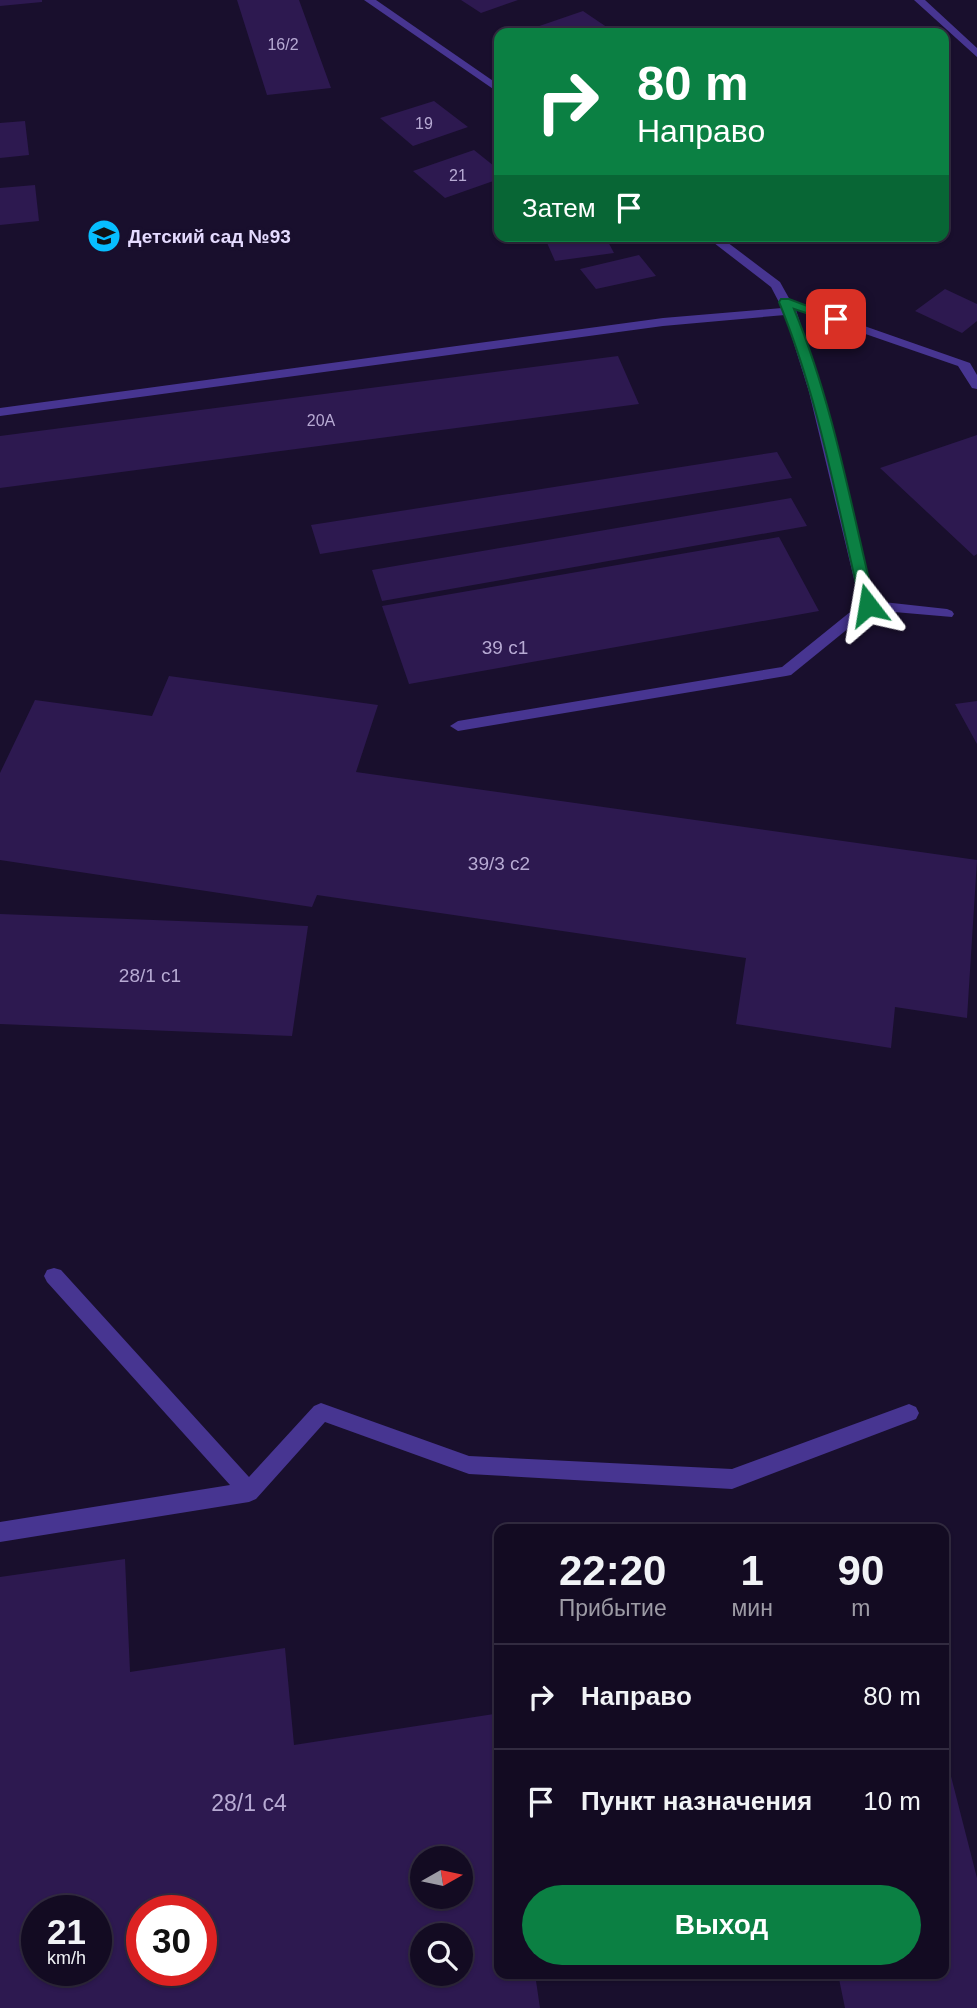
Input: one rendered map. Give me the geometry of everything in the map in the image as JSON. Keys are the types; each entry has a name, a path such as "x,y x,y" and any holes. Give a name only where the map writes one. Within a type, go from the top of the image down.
{"street":[{"path":"369,0 494,87"},
{"path":"919,0 977,54"},
{"path":"719,242 776,285 788,306 816,392 868,605"},
{"path":"0,412 788,306 963,363 977,385"},
{"path":"458,726 786,671 868,605 947,614"},
{"path":"54,1276 249,1492"},
{"path":"0,1532 249,1492 321,1412 469,1465 732,1479 909,1413"}],"building":[{"path":"0,0 42,0 42,2 0,6"},
{"path":"237,0 299,0 331,88 267,95"},
{"path":"461,0 518,0 481,13"},
{"path":"583,11 608,28 534,28"},
{"path":"434,101 468,127 413,146 380,118"},
{"path":"25,121 29,155 0,158 0,123"},
{"path":"474,150 494,166 494,181 445,198 413,171"},
{"path":"35,185 39,221 0,225 0,188"},
{"path":"547,242 608,242 614,253 555,261"},
{"path":"639,255 656,276 596,289 580,269"},
{"path":"945,289 977,304 977,321 962,333 915,311"},
{"path":"618,356 639,404 0,488 0,436"},
{"path":"977,435 977,554 974,556 880,468"},
{"path":"777,452 792,478 320,554 311,525"},
{"path":"791,498 807,526 382,601 372,570"},
{"path":"779,537 819,611 409,684 382,606"},
{"path":"169,676 378,705 356,772 977,860 967,1018 895,1007 891,1048 736,1024 746,958 317,895 312,907 0,860 0,773 35,700 152,716"},
{"path":"977,701 977,744 955,704"},
{"path":"0,914 308,926 292,1036 0,1024"},
{"path":"125,1559 130,1672 285,1648 294,1745 494,1714 494,1979 536,1979 540,2008 0,2008 0,1577"},
{"path":"949,1768 977,1878 977,2008 845,2008 839,1979 949,1979"}],"place":[{"name":"Детский сад №93","path":"104,236"}],"route":[{"path":"836,319 785,302 804,348 868,605"}]}
